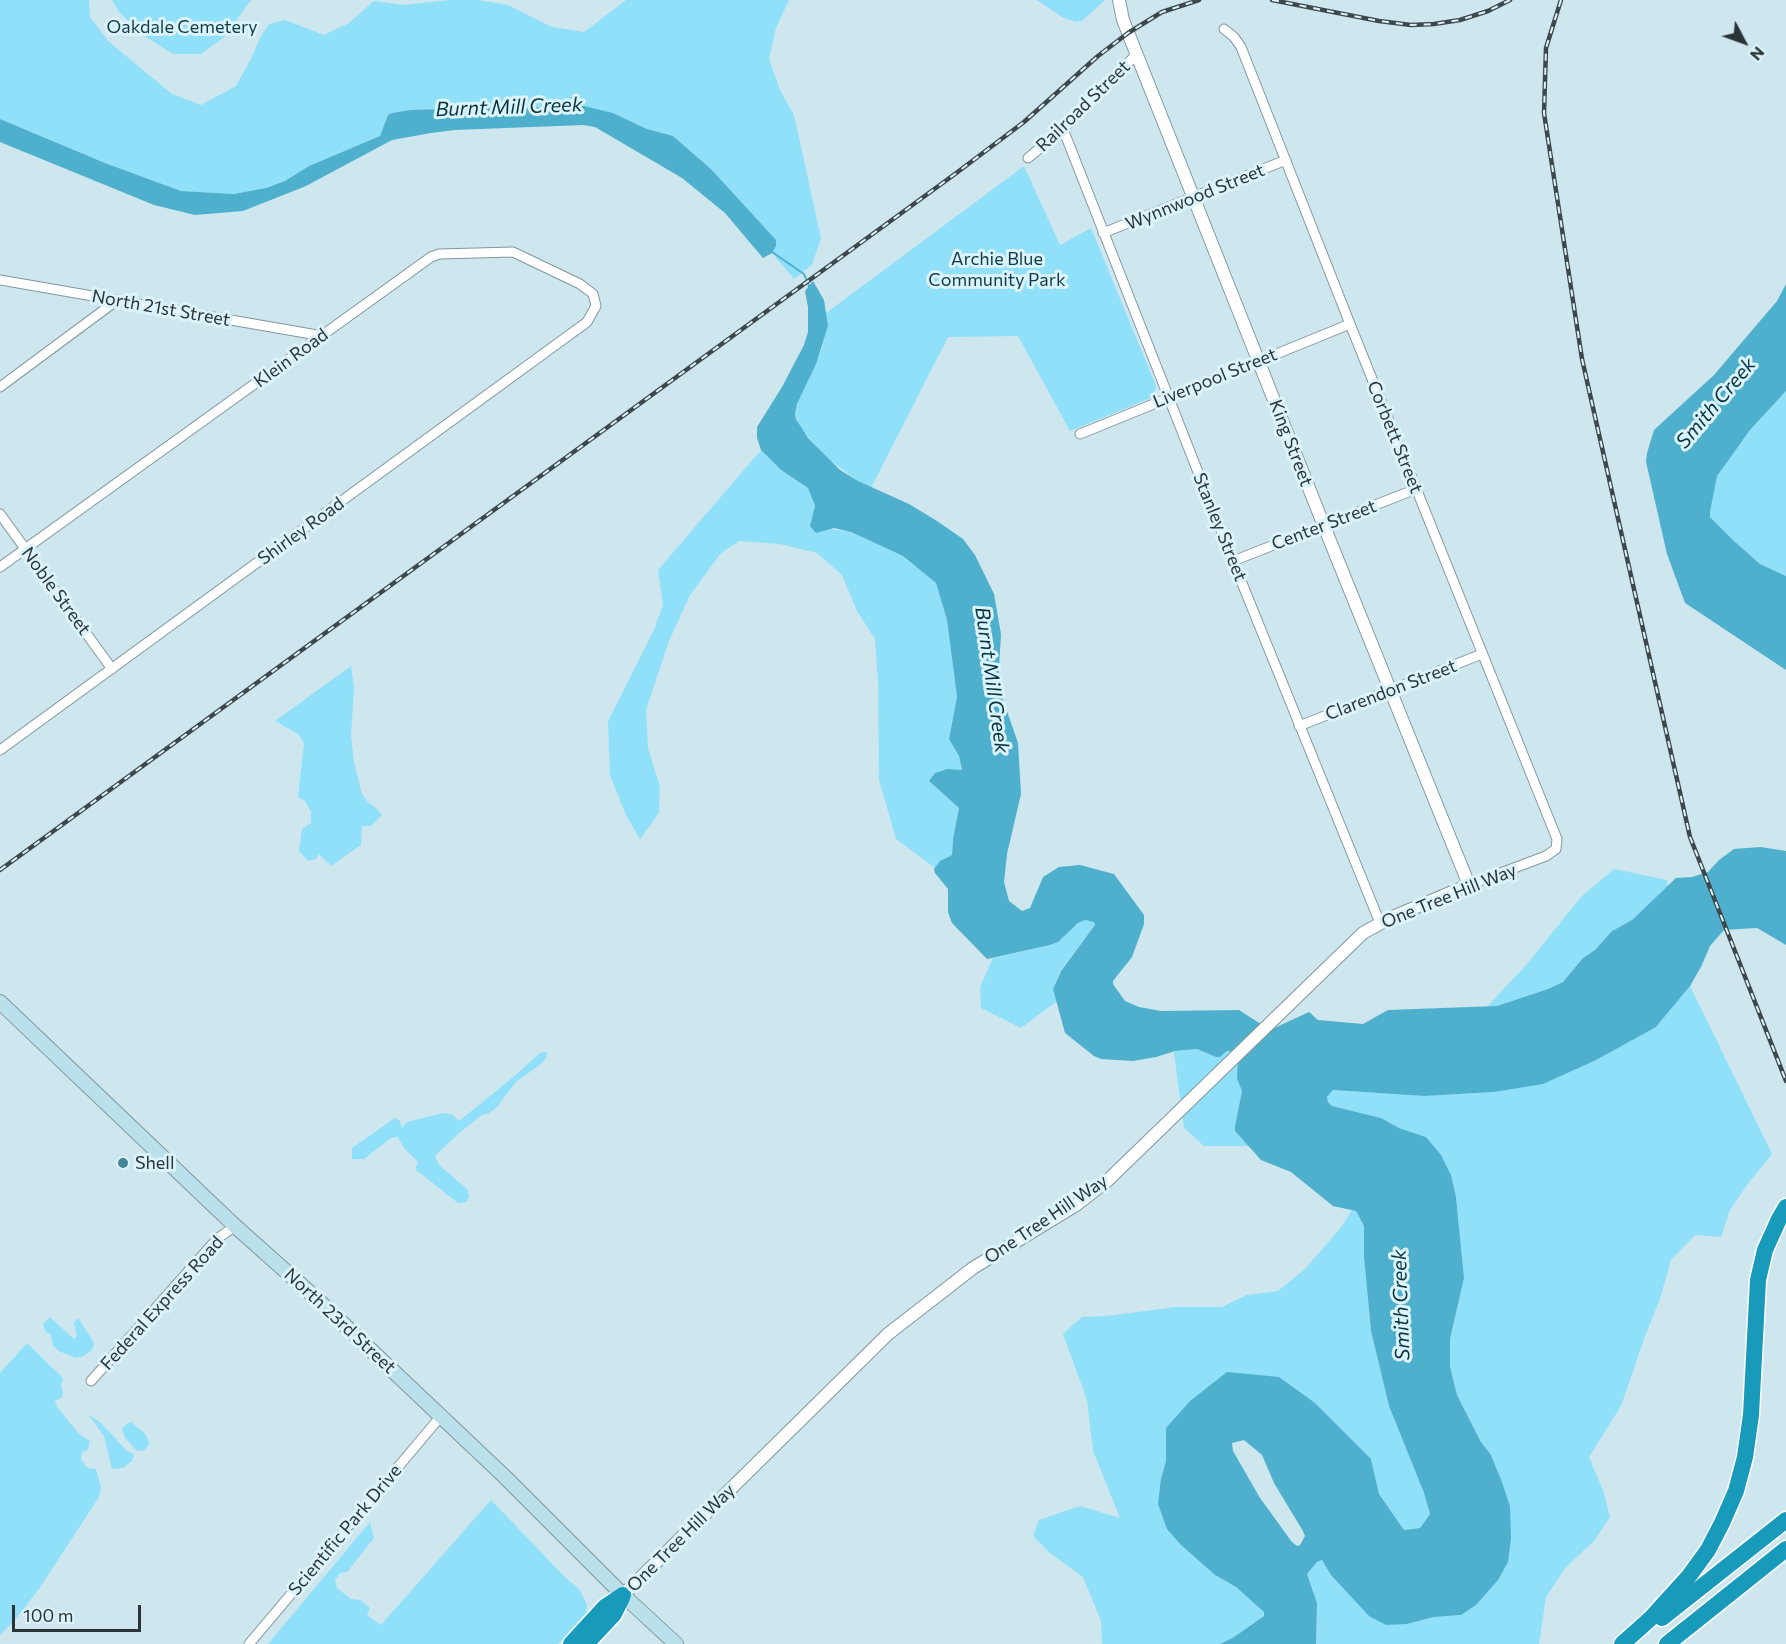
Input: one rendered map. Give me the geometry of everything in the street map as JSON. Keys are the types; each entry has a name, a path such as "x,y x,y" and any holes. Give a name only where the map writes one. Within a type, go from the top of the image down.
{"highway":[{"path":"1622,1644 1650,1619 1689,1576 1708,1550 1736,1491 1745,1456 1751,1415 1758,1280 1765,1250 1786,1207"},
{"path":"1622,1644 1664,1617 1786,1520"},
{"path":"1667,1644 1786,1549"},
{"path":"571,1644 605,1607 623,1595"},
{"path":"586,1644 614,1614 623,1595"}],"main road":[{"name":"North 23rd Street","path":"0,1002 235,1226 318,1299 676,1644"}],"street":[{"name":"King Street","path":"1119,0 1123,20 1469,885"},
{"name":"Corbett Street","path":"1224,29 1241,47 1557,838 1556,849"},
{"name":"Railroad Street","path":"1028,158 1063,129 1137,54"},
{"name":"Stanley Street","path":"1063,129 1233,561 1380,923"},
{"name":"Wynnwood Street","path":"1103,233 1286,160"},
{"name":"Klein Road","path":"0,567 431,257 513,252 588,289 593,294 596,306"},
{"name":"North 21st Street","path":"0,280 323,336"},
{"path":"0,387 116,301"},
{"name":"Shirley Road","path":"0,750 587,322 596,306"},
{"name":"Liverpool Street","path":"1080,434 1350,324"},
{"name":"Center Street","path":"1233,561 1416,489"},
{"name":"Noble Street","path":"0,514 112,669"},
{"name":"Clarendon Street","path":"1299,726 1482,654"},
{"name":"One Tree Hill Way","path":"623,1595 888,1334 974,1268 1086,1198 1107,1181 1354,942 1380,923 1469,885 1546,856 1556,849"},
{"name":"Federal Express Road","path":"91,1381 217,1239 235,1226"},
{"name":"Scientific Park Drive","path":"249,1644 441,1416"}],"green space":[{"path":"0,0 89,0 90,17 108,41 172,94 201,105 236,86 269,24 285,20 324,35 349,23 374,1 404,5 450,0 477,0 508,5 552,27 584,32 626,0 789,0 776,28 769,59 780,90 794,115 821,238 812,265 794,279 772,253 776,246 775,240 711,169 673,136 647,129 613,113 564,104 523,109 494,107 410,110 392,113 388,115 380,136 309,166 285,181 266,188 234,194 181,191 105,163 0,119"},
{"name":"Oakdale Cemetery","path":"112,0 251,0 224,37 201,54 173,54 143,35 119,12"},
{"path":"1037,0 1105,0 1082,21 1076,22 1062,17"},
{"name":"Archie Blue Community Park","path":"1024,166 1060,245 1091,228 1156,386 1153,397 1070,431 1018,336 948,337 871,488 827,458 801,429 795,415 797,404 821,350 828,326 826,313"},
{"path":"1786,391 1786,576 1760,564 1710,517 1710,512 1716,476 1750,430"},
{"path":"761,450 781,470 808,488 815,506 811,526 851,532 903,556 936,583 947,620 957,697 949,739 959,756 962,771 947,769 935,773 929,781 959,808 952,855 940,861 935,868 896,839 879,780 878,681 875,639 857,611 842,575 817,553 780,544 739,541 721,553 690,595 669,641 646,710 648,748 660,787 659,813 640,839 625,813 610,775 608,721 654,630 663,605 658,570"},
{"path":"351,666 354,688 351,736 354,762 362,794 382,815 371,826 362,826 361,845 331,866 319,854 316,859 308,861 299,851 302,829 311,823 311,812 305,801 298,797 304,743 298,734 275,721"},
{"path":"1614,869 1667,880 1668,886 1632,920 1612,931 1595,950 1583,958 1563,982 1497,1006 1488,1006 1526,965 1582,896"},
{"path":"1085,920 1096,924 1060,971 1053,989 1057,1001 1021,1028 981,1008 980,987 993,958 1058,942 1078,923"},
{"path":"1690,986 1772,1154 1730,1210 1721,1237 1695,1235 1671,1260 1660,1299 1621,1406 1589,1457 1604,1493 1610,1517 1594,1541 1566,1567 1546,1597 1539,1644 1316,1644 1317,1603 1307,1574 1317,1562 1322,1560 1331,1575 1407,1624 1434,1617 1461,1615 1510,1506 1491,1455 1481,1442 1457,1395 1450,1367 1450,1339 1464,1278 1456,1197 1451,1175 1426,1137 1399,1128 1381,1118 1332,1106 1327,1097 1333,1090 1424,1096 1494,1092 1656,1027"},
{"path":"1197,1049 1216,1057 1220,1057 1227,1051 1238,1051 1237,1079 1242,1091 1235,1131 1249,1146 1204,1146 1184,1128 1174,1053"},
{"path":"547,1052 541,1064 516,1082 496,1108 482,1115 435,1156 439,1165 468,1190 469,1197 466,1202 458,1203 415,1169 418,1162 403,1147 398,1137 391,1138 364,1159 352,1159 352,1148 395,1118 400,1121 402,1128 407,1122 443,1113 453,1115 459,1121 540,1053"},
{"path":"1352,1210 1356,1211 1364,1226 1364,1257 1371,1331 1389,1406 1424,1493 1430,1514 1420,1528 1404,1530 1379,1494 1371,1459 1315,1403 1166,1428 1166,1461 1161,1479 1215,1575 1236,1587 1265,1612 1264,1616 1220,1644 1102,1644 1101,1621 1083,1577 1050,1553 1033,1536 1039,1520 1080,1506 1120,1518 1093,1451 1087,1400 1063,1334 1082,1317 1176,1307 1222,1307 1247,1295 1278,1291 1305,1269 1342,1226"},
{"path":"50,1317 74,1339 77,1336 74,1323 78,1318 93,1341 91,1351 76,1358 59,1351 53,1346 51,1335 45,1331 43,1324"},
{"path":"27,1343 63,1378 61,1399 55,1400 57,1407 79,1434 90,1441 88,1450 82,1452 81,1459 87,1468 96,1469 101,1487 99,1497 39,1589 0,1635 0,1373"},
{"path":"88,1414 101,1423 126,1450 134,1454 132,1461 123,1468 112,1469 104,1436"},
{"path":"131,1422 147,1437 149,1445 144,1450 137,1451 125,1438 122,1430"},
{"path":"491,1500 580,1590 587,1605 586,1617 558,1644 268,1644 370,1522 374,1538 347,1572 340,1573 335,1580 337,1588 351,1599 360,1600 370,1608 367,1615 381,1625"}],"water":[{"path":"564,104 613,113 647,129 673,136 711,169 776,240 772,253 763,258 725,213 682,178 595,127 583,125 455,130 392,140 306,186 243,211 195,215 154,205 0,142 0,119 105,163 181,191 234,194 266,188 285,181 309,166 380,136 388,115 392,113 410,110 494,107 523,109"},
{"name":"Smith Creek","path":"813,281 824,300 828,326 816,364 797,404 796,419 808,438 840,470 858,481 909,504 963,539 975,555 994,594 1001,634 998,685 1018,743 1021,794 1007,854 1004,882 1009,901 1022,911 1030,908 1043,877 1059,867 1080,865 1114,874 1144,915 1144,924 1132,957 1113,981 1125,1001 1139,1007 1161,1011 1239,1010 1270,1030 1309,1012 1318,1020 1363,1024 1388,1010 1497,1006 1563,982 1583,958 1595,950 1612,931 1632,920 1676,878 1692,877 1708,872 1734,849 1761,847 1786,851 1786,945 1757,928 1724,930 1710,946 1690,986 1656,1027 1596,1060 1543,1084 1494,1092 1424,1096 1333,1090 1327,1097 1332,1106 1381,1118 1399,1128 1426,1137 1441,1155 1451,1175 1456,1197 1464,1278 1450,1339 1450,1367 1457,1395 1481,1442 1491,1455 1502,1482 1510,1506 1511,1538 1508,1562 1498,1580 1476,1605 1461,1615 1386,1625 1369,1616 1331,1575 1322,1560 1317,1562 1307,1574 1317,1603 1316,1644 1220,1644 1264,1616 1264,1612 1236,1587 1215,1575 1180,1544 1167,1529 1158,1504 1166,1461 1166,1428 1190,1401 1227,1372 1279,1377 1315,1403 1371,1459 1379,1494 1404,1530 1420,1528 1430,1514 1424,1493 1389,1406 1371,1331 1364,1257 1364,1226 1356,1211 1333,1206 1291,1172 1261,1160 1235,1131 1242,1091 1237,1079 1238,1052 1227,1051 1220,1057 1216,1057 1197,1049 1175,1051 1133,1061 1101,1059 1065,1033 1053,989 1061,971 1095,925 1094,922 1085,920 1078,923 1058,942 1050,945 987,959 952,923 948,912 948,889 934,869 940,861 952,855 959,808 929,781 935,773 947,769 962,770 959,756 949,739 957,697 947,620 936,583 903,556 851,532 834,528 816,533 810,526 815,506 808,488 781,470 761,450 757,438 757,427 804,345 808,332 808,307 805,291","holes":["1244,1440 1262,1455 1274,1483 1303,1531 1305,1536 1300,1545 1297,1546 1292,1542 1260,1498 1233,1451 1232,1443"]},
{"name":"Smith Creek","path":"1786,284 1786,391 1750,430 1717,476 1710,517 1760,564 1786,576 1786,670 1685,603 1667,554 1646,462 1654,430 1714,375 1777,301"}],"waterway":[{"name":"Burnt Mill Creek","path":"772,252 804,274 810,288"}],"railway":[{"path":"0,870 955,174 1024,122 1098,56 1128,33 1162,12 1199,0"},
{"path":"1272,0 1411,25 1460,20 1488,11 1510,0"},
{"path":"1561,0 1546,48 1544,113 1582,359 1690,837 1786,1081"}],"place":[{"name":"Shell","path":"123,1163"}]}
